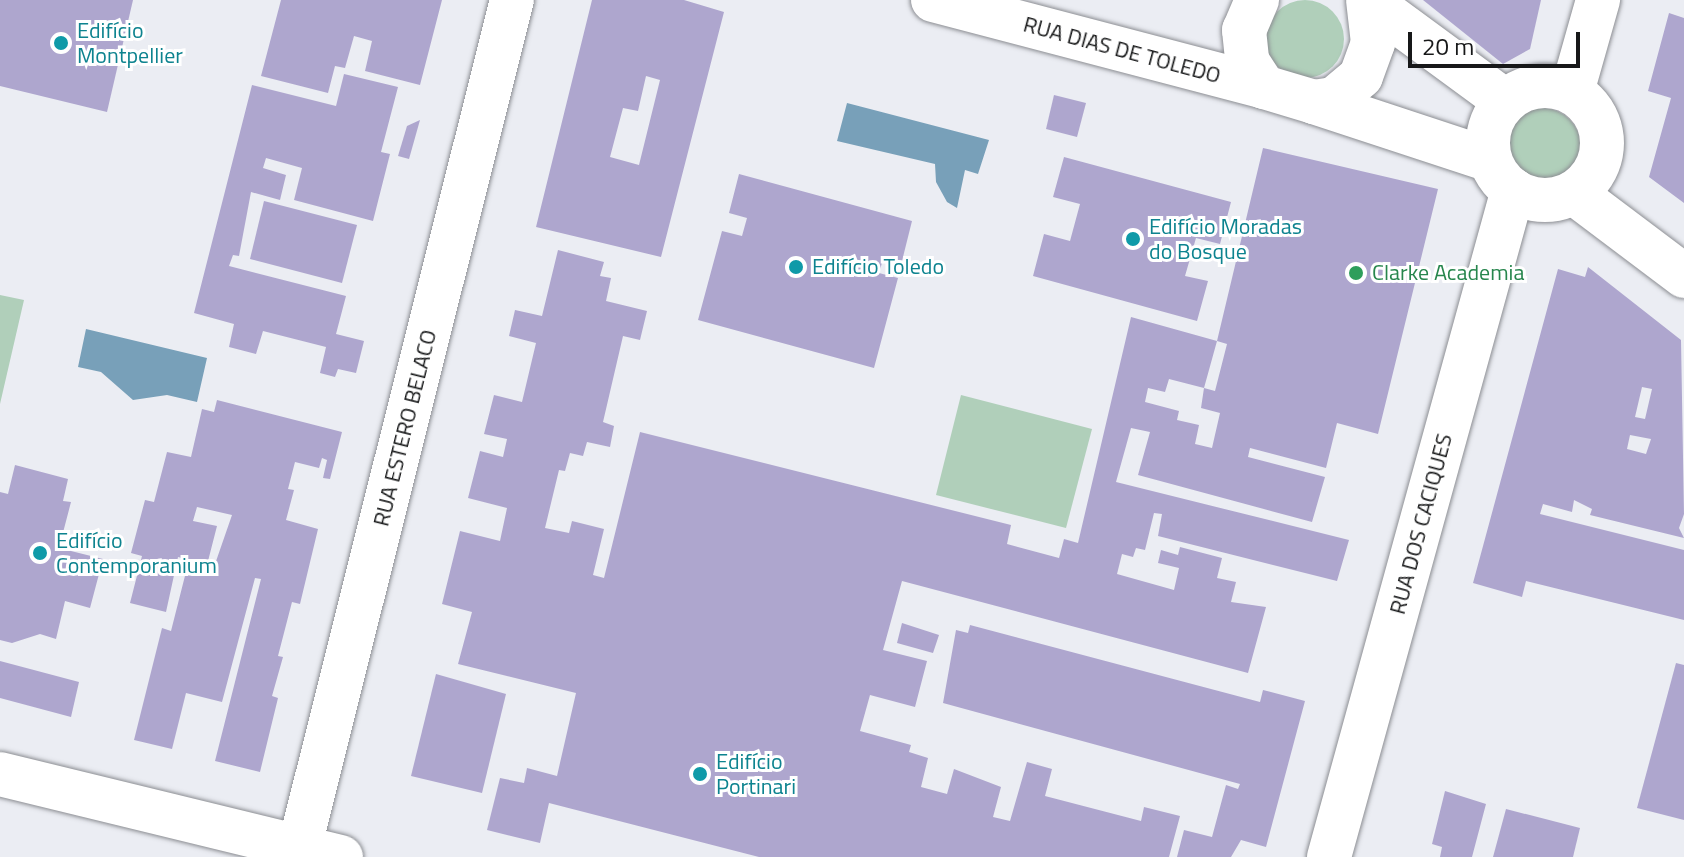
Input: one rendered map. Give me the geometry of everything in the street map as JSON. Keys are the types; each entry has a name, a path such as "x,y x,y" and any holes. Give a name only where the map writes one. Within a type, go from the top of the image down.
{"street":[{"name":"RUA ESTERO BELACO","path":"313,853 512,0"},
{"name":"RUA DIAS DE TOLEDO","path":"933,0 1314,102"},
{"path":"1257,0 1244,30 1247,61 1264,87"},
{"path":"1369,0 1504,100"},
{"path":"1314,102 1334,99 1361,76 1373,43 1369,0"},
{"path":"1572,92 1598,0"},
{"path":"1314,102 1501,175 1532,199 1554,200 1574,193 1592,176 1602,154 1601,130 1591,108 1572,92 1548,85 1525,88 1504,100 1491,121 1501,175"},
{"name":"RUA DOS CACIQUES","path":"1329,857 1501,175"},
{"path":"1574,193 1684,276"},
{"path":"0,774 313,853"}],"green space":[{"path":"1305,0 1320,3 1332,12 1341,24 1344,39 1341,54 1332,66 1320,75 1305,78 1290,75 1278,66 1269,54 1266,39 1269,24 1278,12 1290,3"},
{"path":"1542,108 1557,111 1569,120 1578,132 1581,147 1578,162 1569,174 1557,183 1542,186 1527,183 1515,174 1506,162 1503,147 1506,132 1515,120 1527,111"},
{"path":"0,295 24,300 0,404"},
{"path":"961,395 1092,429 1066,528 936,495"}],"water":[{"path":"847,103 989,140 978,174 965,170 957,208 947,202 936,182 935,164 837,141"},
{"path":"86,329 207,358 197,402 167,395 133,400 101,372 78,367"}],"building":[{"name":"Edifício Montpellier","path":"0,0 133,0 107,112 0,86"},
{"path":"281,0 442,0 420,85 365,71 372,41 354,36 345,68 335,66 328,93 261,76"},
{"path":"592,0 684,0 724,12 661,257 536,227","holes":["646,76 660,80 639,165 610,157 623,108 638,111"]},
{"path":"1423,0 1541,0 1530,49 1503,64"},
{"path":"1669,13 1684,18 1684,203 1649,177 1671,98 1648,91"},
{"path":"344,74 398,87 381,152 390,154 373,221 294,200 302,168 266,158 263,168 286,175 280,200 251,192 239,256 233,255 229,266 346,296 336,334 364,341 356,373 338,369 335,377 320,373 326,347 263,331 256,354 229,347 234,324 194,313 252,85 336,106"},
{"path":"1054,95 1086,103 1077,137 1046,129"},
{"path":"420,120 409,159 398,156 407,126"},
{"path":"1263,148 1438,189 1378,434 1337,423 1326,468 1250,448 1248,457 1325,477 1312,522 1138,475 1150,432 1131,428 1116,482 1349,540 1337,581 1158,536 1162,514 1154,513 1145,550 1136,548 1133,557 1122,554 1117,574 1174,590 1179,568 1158,563 1161,550 1178,555 1180,547 1222,558 1217,578 1236,582 1231,602 1266,607 1248,673 902,581 883,650 927,661 915,707 870,695 860,731 911,745 909,752 928,758 921,787 947,794 954,769 1001,787 993,817 1010,821 1027,762 1052,769 1045,796 1141,821 1144,807 1180,816 1169,857 759,857 549,803 540,843 487,830 500,778 524,783 527,768 557,776 576,693 458,664 472,612 442,604 460,531 500,541 507,508 468,498 480,451 503,457 507,439 484,434 494,395 522,402 536,343 509,336 515,310 542,316 558,250 604,262 600,276 611,278 606,301 647,311 640,340 623,336 603,422 614,426 610,447 587,442 583,456 570,453 565,471 559,470 545,528 569,533 572,521 604,529 593,575 604,578 640,432 1011,525 1007,544 1059,558 1064,539 1078,543 1131,317 1217,341","holes":["1217,341 1227,344 1215,391 1204,388","1169,379 1204,388 1201,408 1220,413 1212,448 1195,444 1199,425 1177,420 1179,411 1145,402 1148,388 1165,392"]},
{"name":"Edifício Moradas do Bosque","path":"1064,157 1231,202 1220,244 1196,238 1185,276 1208,281 1197,321 1033,276 1044,234 1070,241 1080,204 1053,197"},
{"name":"Edifício Toledo","path":"739,174 912,221 902,261 884,256 879,273 898,278 874,368 698,320 722,231 742,236 747,218 729,213"},
{"path":"264,201 357,225 342,283 250,259"},
{"path":"1588,267 1681,340 1684,514 1679,528 1684,538 1590,515 1592,509 1574,500 1572,512 1543,504 1540,514 1684,550 1684,620 1526,581 1522,597 1473,583 1558,269 1585,277","holes":["1642,387 1652,389 1645,419 1635,417","1630,435 1651,439 1646,454 1627,449"]},
{"path":"217,400 342,432 330,479 323,478 327,460 322,458 319,468 295,462 288,489 294,490 286,520 318,529 300,604 292,602 278,656 283,657 272,696 278,698 260,772 215,761 261,579 255,578 222,702 186,693 172,749 134,740 162,628 171,631 189,560 178,557 166,612 130,603 142,556 131,553 145,500 154,502 167,452 191,457 202,409 214,412","holes":["197,507 232,515 214,567 207,565 217,526 193,521"]},
{"name":"Edifício Contemporanium","path":"15,465 68,479 63,501 71,502 59,548 103,559 90,608 65,601 56,639 40,634 12,643 0,640 0,492 8,494"},
{"path":"902,623 939,635 933,653 897,643"},
{"path":"970,625 1260,702 1263,690 1305,701 1266,847 1241,840 1231,857 1177,857 1184,830 1212,837 1226,785 1238,789 1240,784 943,703 956,630 968,633"},
{"path":"0,661 79,682 71,717 0,698"},
{"path":"1676,663 1684,665 1684,820 1637,808"},
{"path":"436,674 506,694 482,793 411,776"},
{"path":"1445,791 1486,804 1472,857 1440,857 1442,847 1432,844"},
{"path":"1506,809 1580,828 1573,857 1493,857"}],"place":[{"name":"Edifício Montpellier","path":"61,43"},
{"name":"Edifício Moradas do Bosque","path":"1133,239"},
{"name":"Edifício Toledo","path":"796,267"},
{"name":"Clarke Academia","path":"1356,273"},
{"name":"Edifício Contemporanium","path":"40,553"},
{"name":"Edifício Portinari","path":"700,774"}]}
